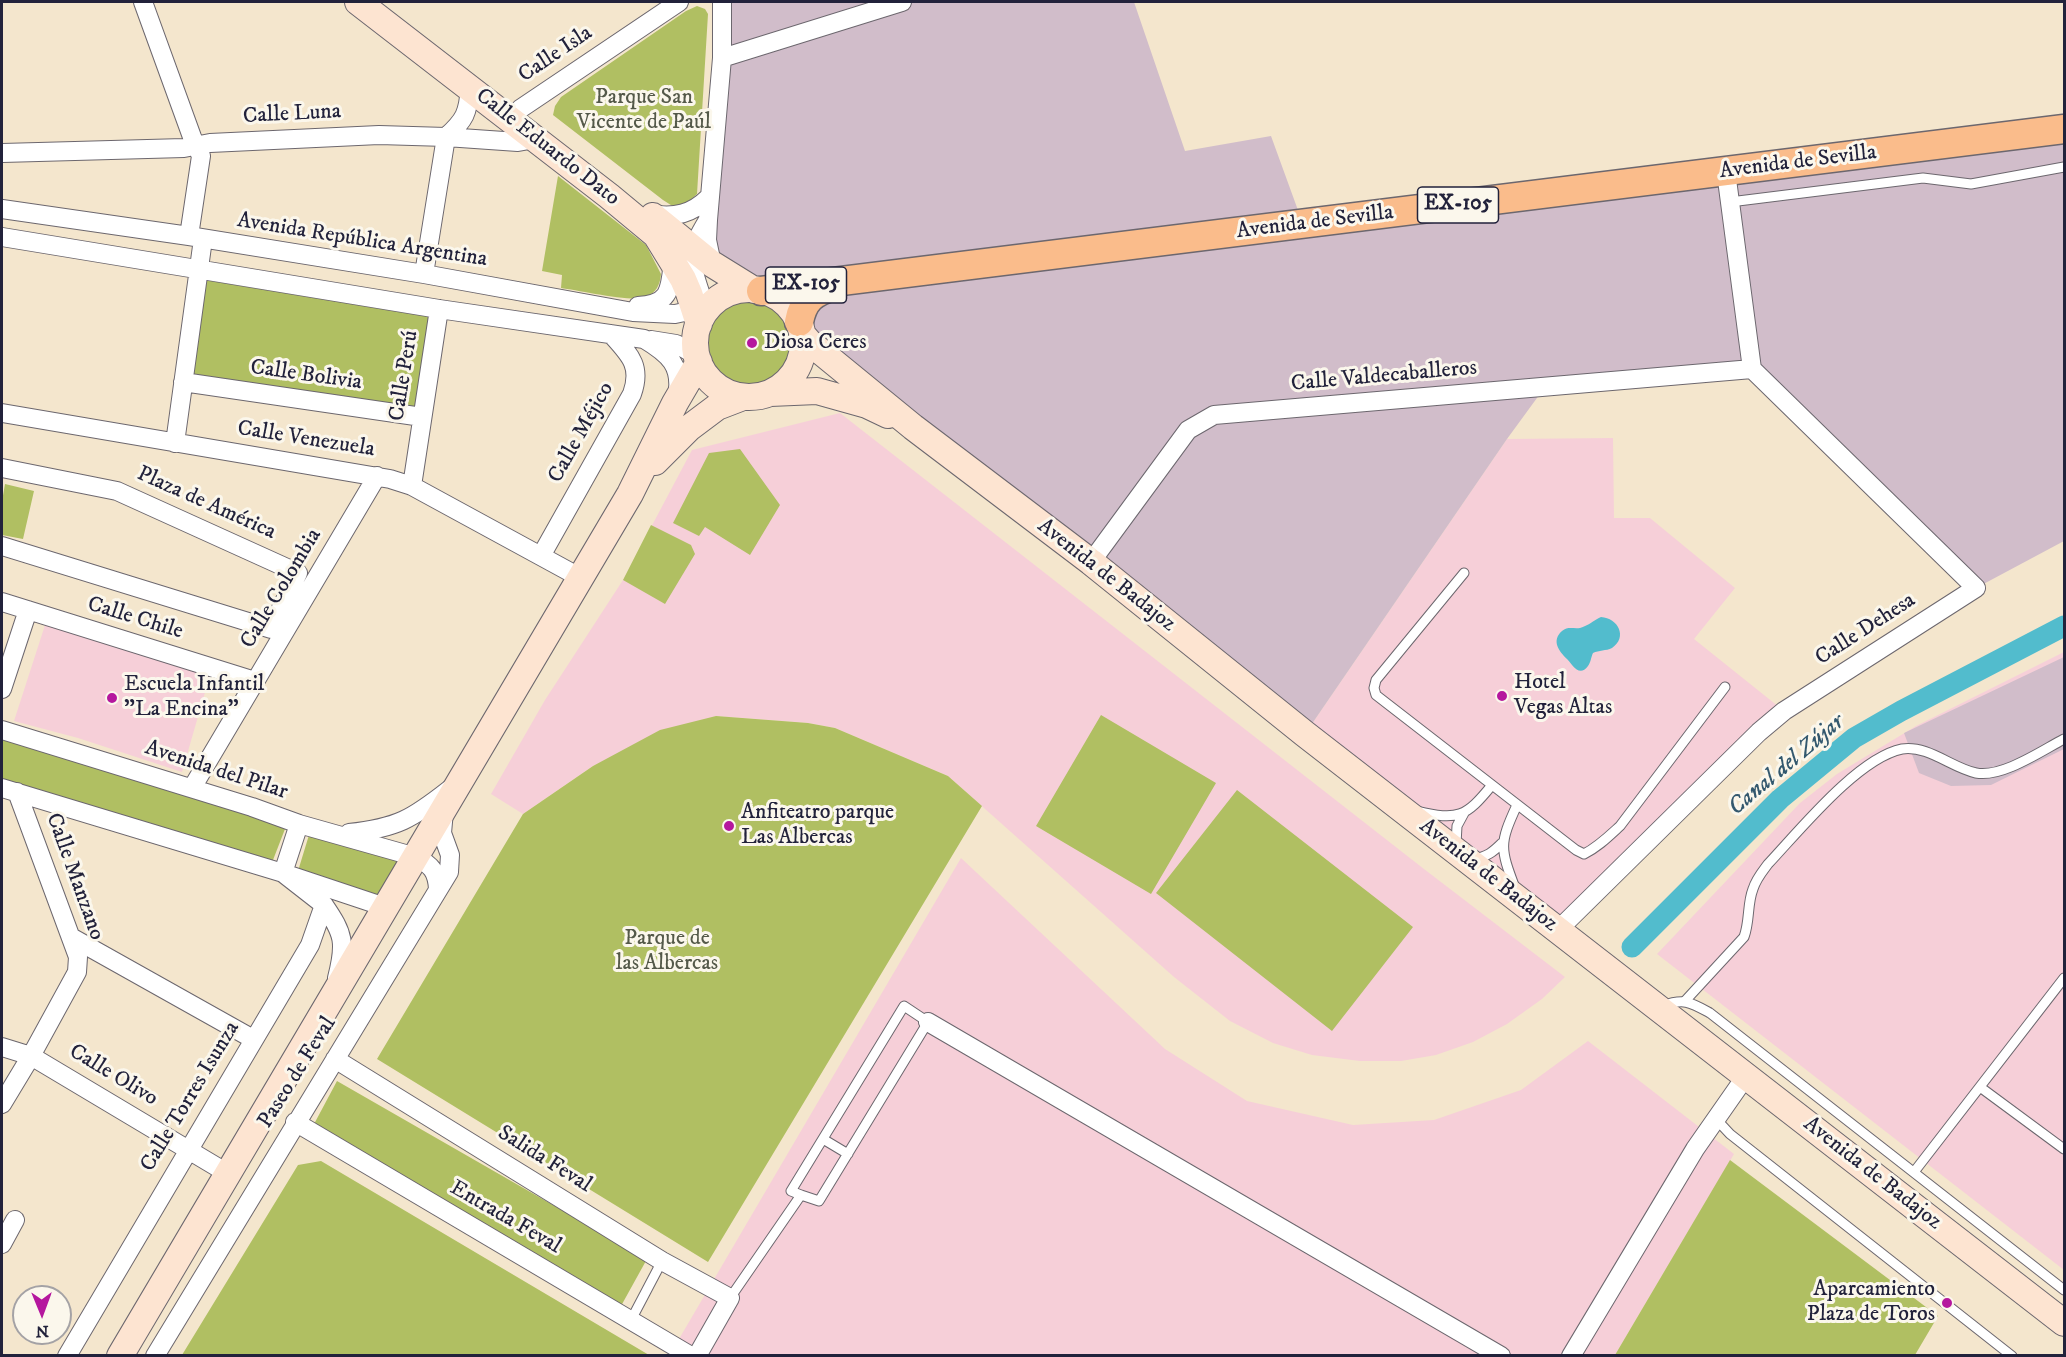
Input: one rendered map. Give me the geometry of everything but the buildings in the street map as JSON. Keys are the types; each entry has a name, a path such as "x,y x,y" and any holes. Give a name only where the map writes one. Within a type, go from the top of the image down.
{"main road":[{"name":"Calle Eduardo Dato","path":"358,2 656,235 692,258 758,290"},
{"name":"Calle Eduardo Dato","path":"380,2 650,214 692,258 689,293 703,311"},
{"name":"Avenida de Sevilla","path":"758,290 2064,129"},
{"name":"Avenida de Sevilla","path":"800,328 802,308 820,290 852,280"},
{"path":"743,397 726,392 713,384 698,359 695,337 703,311 728,294 741,290 758,290 781,300 790,308 809,342 913,427"},
{"path":"769,393 782,386 793,375 800,361 803,349 800,328"},
{"path":"120,1356 637,483 698,359"},
{"path":"637,483 670,445 689,428 717,407 743,397 769,393 817,391 867,405 913,427"},
{"name":"Avenida de Badajoz","path":"913,427 1090,562 1399,807 2064,1323"}],"street":[{"path":"143,2 201,156 196,238 198,269 175,443"},
{"path":"603,306 640,306 660,302 666,295 670,284 707,240 722,58 722,2"},
{"path":"722,58 903,2"},
{"name":"Calle Isla","path":"520,110 670,4"},
{"path":"424,274 446,137 463,121 467,113 470,88"},
{"name":"Calle Luna","path":"2,153 198,146 210,143 379,135 518,142 535,139"},
{"path":"1726,172 1752,369"},
{"path":"650,214 671,216 682,214 700,206 709,197"},
{"name":"Avenida República Argentina","path":"2,209 424,274 651,314 703,311"},
{"path":"2,237 439,309 676,344 698,359"},
{"name":"Calle Perú","path":"412,486 439,309"},
{"name":"Calle Méjico","path":"541,556 627,404 636,383 637,373 634,364 611,334"},
{"path":"644,339 661,349 677,369 679,384 675,403"},
{"name":"Calle Valdecaballeros","path":"1090,562 1188,430 1214,416 1752,369"},
{"name":"Calle Dehesa","path":"1558,930 1759,732 1776,718 1976,588 1752,369"},
{"name":"Calle Bolivia","path":"183,382 422,417"},
{"name":"Calle Venezuela","path":"2,413 377,476 412,486 581,578"},
{"name":"Plaza de América","path":"2,468 117,490 298,573 271,629 2,546"},
{"name":"Calle Colombia","path":"192,788 377,476"},
{"name":"Calle Chile","path":"2,602 255,681"},
{"path":"2,689 28,610"},
{"name":"Avenida del Pilar","path":"2,730 192,788 299,824 416,856"},
{"path":"341,834 379,830 403,822 459,783"},
{"path":"9,790 283,873 385,907"},
{"name":"Calle Manzano","path":"2,1104 31,1056 76,972 78,957 9,790"},
{"name":"Paseo de Feval","path":"155,1356 295,1122 449,872 450,855 442,833 444,808"},
{"path":"283,873 299,824"},
{"path":"416,856 437,874 438,889"},
{"path":"283,873 324,905 340,927 343,953 331,998"},
{"name":"Calle Torres Isunza","path":"67,1356 310,945 324,905"},
{"path":"71,937 254,1039"},
{"path":"928,1022 1501,1356"},
{"name":"Calle Olivo","path":"2,1047 31,1056 227,1173"},
{"name":"Salida Feval","path":"335,1059 662,1261 730,1298"},
{"path":"1571,1356 1695,1149 1746,1076"},
{"name":"Entrada Feval","path":"295,1122 691,1356"},
{"path":"2,1244 15,1220"},
{"path":"697,1356 730,1298"}],"lane":[{"path":"1730,202 1923,178 1971,184 2064,167"},
{"path":"1464,573 1376,680 1374,688 1376,695 1584,854 1605,841 1620,826 1725,687"},
{"path":"1685,1001 1744,937 1748,927 1752,891 1768,864 1851,778 1874,761 1905,749 1918,750 1976,773 1993,772 2010,768 2064,739"},
{"path":"1399,807 1435,815 1450,816 1464,813 1474,806 1492,785"},
{"path":"1518,805 1502,843 1503,856 1521,901"},
{"path":"1464,813 1456,826 1455,834 1460,854 1474,859 1484,858 1492,854 1502,843"},
{"path":"1914,1172 2064,978"},
{"path":"1658,1008 1685,1001 1710,1013 2064,1290"},
{"path":"904,1006 928,1022 819,1201 791,1191 823,1139 904,1006"},
{"path":"1980,1087 2064,1149"},
{"path":"1716,1119 1740,1142 2012,1356"},
{"path":"823,1139 848,1154"},
{"path":"730,1298 801,1195"},
{"path":"631,1320 662,1261"}],"shaded area":[{"path":"722,2 1134,2 1185,151 1271,136 1303,224 2064,129 2064,541 1976,588 1752,369 1545,387 1305,734 913,427 781,300 708,251"},
{"path":"840,413 1565,977 1542,999 1507,1024 1473,1042 1436,1055 1401,1061 1360,1061 1312,1055 1273,1043 1230,1021 1174,977 948,776 835,728 808,723 716,716 593,766 523,814 491,794 545,700 623,580 692,450"},
{"path":"1613,438 1614,518 1650,518 1735,588 1694,639 1784,711 1558,930 1305,734 1507,439"},
{"name":"Escuela Infantil \"La Encina\"","path":"46,622 210,675 182,772 78,738 14,721"},
{"path":"2064,652 2064,1270 1657,954 1800,803 1837,774 1916,726"},
{"path":"2064,657 2064,749 1991,785 1951,786 1919,773 1904,733"},
{"path":"961,858 1165,1049 1247,1101 1353,1125 1434,1120 1521,1090 1588,1041 1734,1154 1615,1355 669,1356"}],"green space":[{"name":"Parque San Vicente de Paúl","path":"697,6 705,9 708,14 697,194 687,203 674,207 553,115 555,106 561,97 686,11"},
{"path":"558,176 646,245 661,274 655,291 640,298 605,296 561,288 562,275 542,271"},
{"path":"206,280 432,317 418,410 193,377"},
{"path":"749,291 769,295 786,307 798,324 802,344 798,364 786,381 769,393 749,397 729,393 712,381 700,364 696,344 700,324 712,307 729,295"},
{"path":"740,449 780,505 750,555 705,527 699,536 673,523 709,453"},
{"path":"5,484 34,491 23,539 2,535 2,501"},
{"path":"651,525 691,545 695,554 665,604 623,580"},
{"path":"1101,715 1216,783 1151,894 1036,826"},
{"name":"Parque de las Albercas","path":"716,716 808,723 835,728 948,776 982,806 708,1262 377,1059 523,814 593,766 660,730"},
{"path":"2,737 283,825 285,829 273,860 270,863 2,782"},
{"path":"1237,790 1413,927 1332,1031 1156,893"},
{"path":"309,835 399,861 381,895 374,898 298,871"},
{"path":"337,1081 647,1259 621,1306 313,1126"},
{"path":"1730,1160 1938,1316 1915,1355 1615,1355"},
{"path":"321,1161 649,1355 182,1355 298,1165"}],"water":[{"path":"1601,617 1612,621 1619,629 1617,644 1612,648 1593,653 1588,666 1582,671 1579,670 1573,667 1561,653 1557,646 1557,638 1564,629 1583,627"}],"waterway":[{"name":"Canal del Zújar","path":"1632,947 1780,799 1854,738 2064,626"}],"place":[{"name":"Diosa Ceres","path":"752,343"},
{"name":"Hotel Vegas Altas","path":"1502,696"},
{"name":"Escuela Infantil \"La Encina\"","path":"112,698"},
{"name":"Anfiteatro parque Las Albercas","path":"729,826"},
{"name":"Aparcamiento Plaza de Toros","path":"1947,1303"}]}
